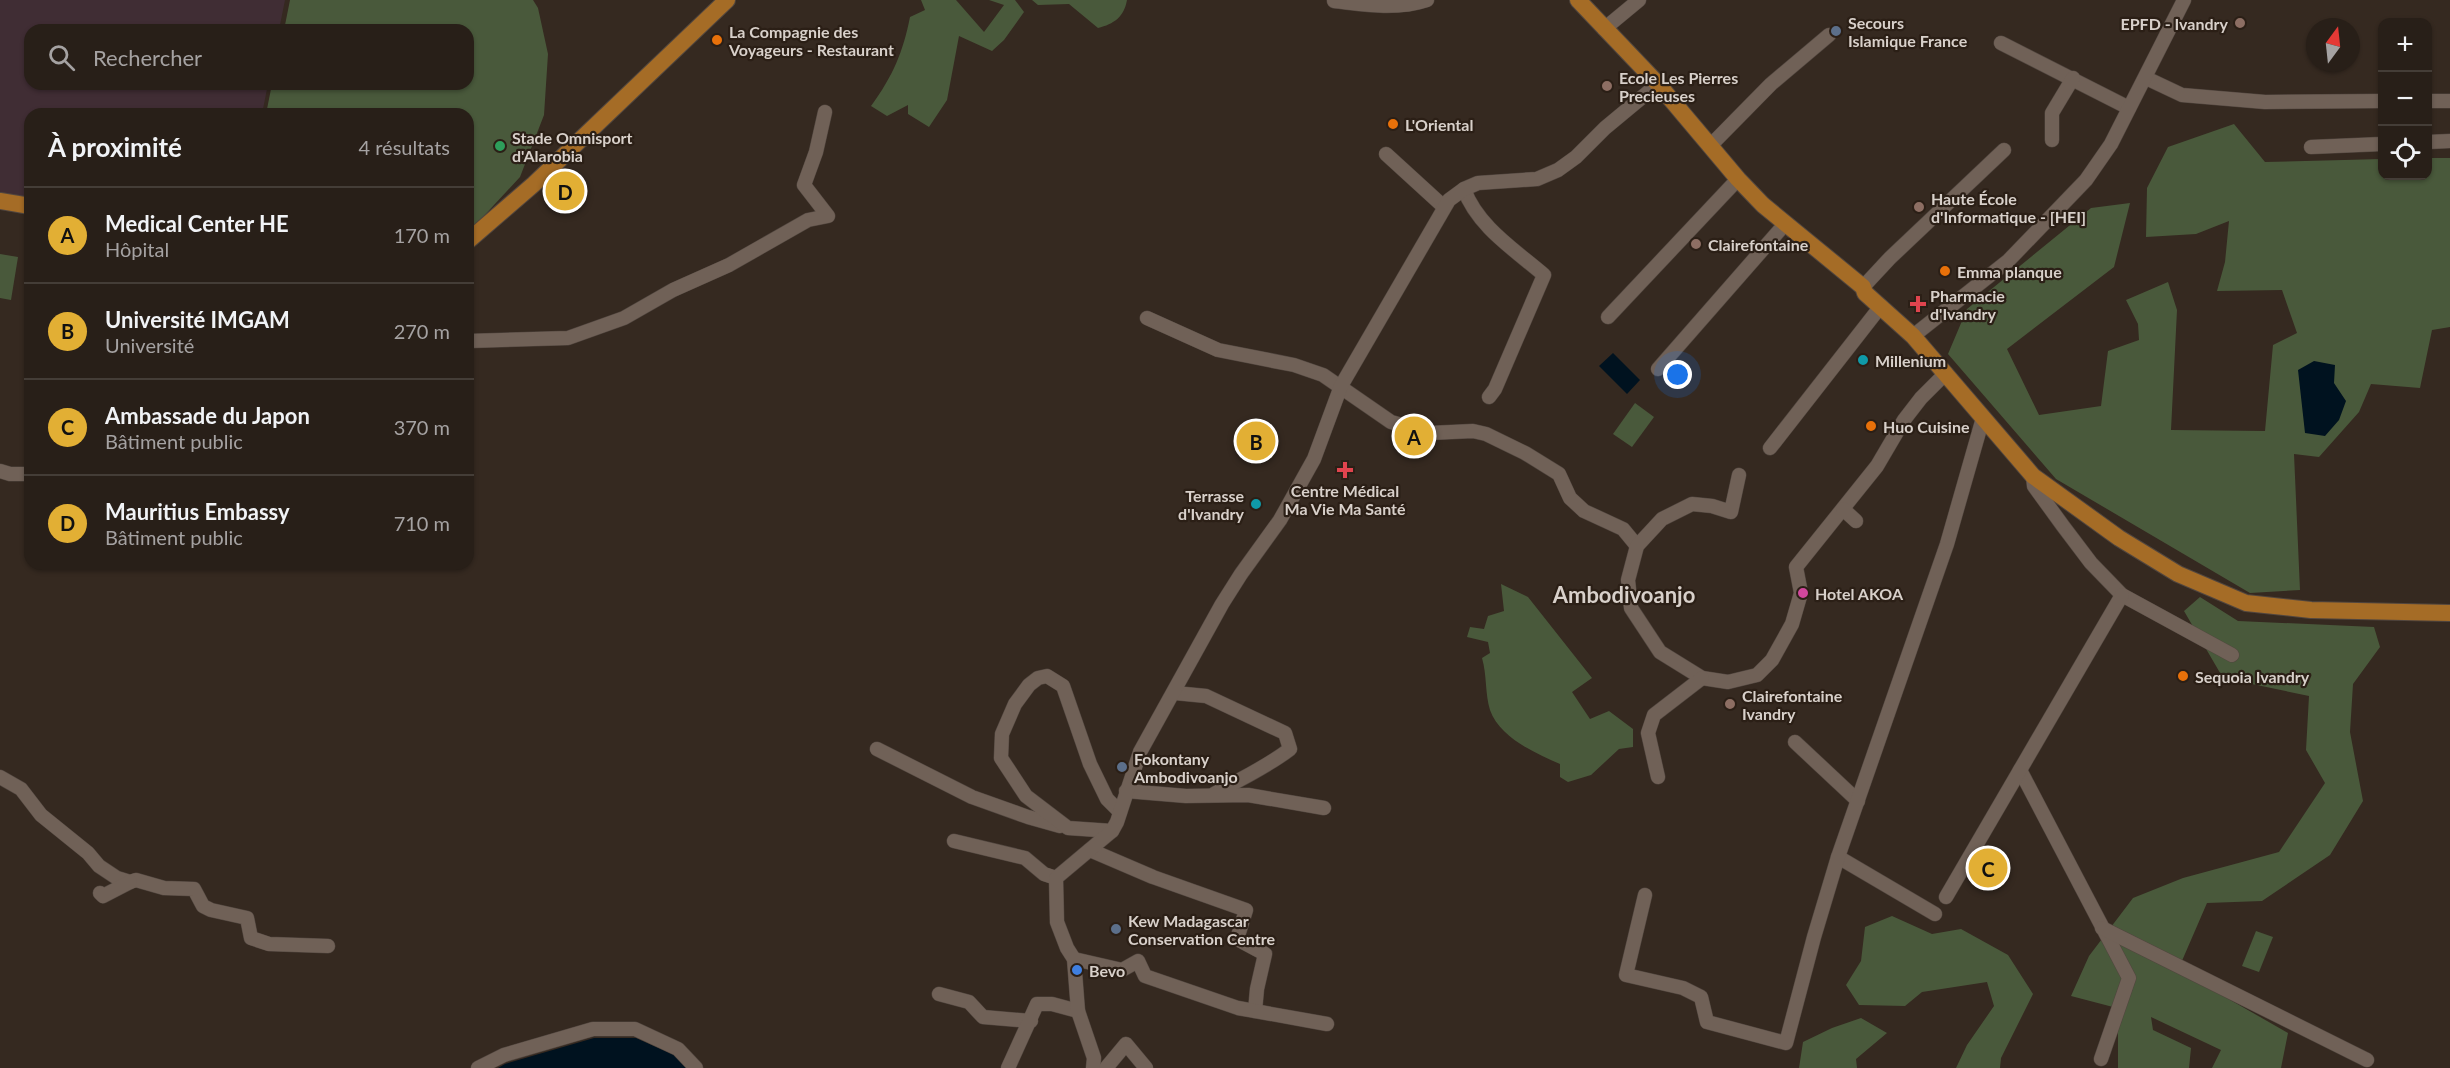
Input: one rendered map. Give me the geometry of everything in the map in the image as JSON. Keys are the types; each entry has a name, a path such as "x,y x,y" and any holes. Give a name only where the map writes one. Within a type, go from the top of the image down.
{"main road":[{"path":"474,236 534,184 727,0"},
{"path":"1578,0 1658,84 1738,179 1785,224 1863,287 1865,293 1913,336 2033,476 2119,538 2178,574 2246,603 2311,610 2450,613"},
{"path":"0,201 24,205"}],"street":[{"path":"1334,1 1395,6 1412,5 1427,0"},
{"path":"1604,29 1639,0"},
{"path":"1913,336 2008,261 2086,180 2111,144 2184,0"},
{"path":"1711,145 1771,84 1828,34"},
{"path":"2001,43 2129,108"},
{"path":"2052,140 2052,113 2073,78"},
{"path":"2146,78 2182,95 2265,102 2378,101"},
{"path":"1056,878 1112,831 1140,752 1240,574 1280,520 1314,459 1341,386 1449,200 1464,189 1478,183 1537,179 1558,170 1658,84"},
{"path":"2432,101 2450,101"},
{"path":"474,341 568,339 624,318 673,291 729,265 808,220 828,216 804,185 816,152 825,112"},
{"path":"2432,142 2450,141"},
{"path":"2311,147 2378,144"},
{"path":"1863,287 1890,258 2004,150"},
{"path":"1386,154 1444,207"},
{"path":"1608,317 1738,179"},
{"path":"1464,189 1469,203 1490,229 1544,276 1495,389 1489,397"},
{"path":"1658,369 1785,224"},
{"path":"1770,448 1881,306"},
{"path":"1147,318 1218,350 1294,365 1323,375 1391,422 1430,433 1473,431 1486,434 1525,453 1559,474 1570,498 1584,511 1623,530 1637,546"},
{"path":"1739,475 1731,512 1692,504 1662,519 1637,546 1628,580 1631,608 1660,652 1702,678 1728,682 1757,675 1772,660 1792,624 1801,593 1796,567 1877,466 1904,420 1921,398 1946,373"},
{"path":"1645,895 1626,975 1683,987 1701,997 1707,1022 1786,1043 1838,857 1947,544 1983,418"},
{"path":"0,471 24,474"},
{"path":"2033,476 2034,486 2063,526 2091,562 2122,595 2232,655"},
{"path":"1843,509 1856,521"},
{"path":"1946,897 2122,595"},
{"path":"1068,828 1026,796 1001,758 1002,734 1006,722 1021,695 1038,678 1047,676 1063,686 1090,764 1107,800 1120,813"},
{"path":"1658,777 1648,733 1654,715 1702,678"},
{"path":"1175,693 1206,696 1285,733 1290,749 1271,764 1214,794"},
{"path":"1795,742 1858,801"},
{"path":"877,749 972,797 1028,817 1068,828 1112,831"},
{"path":"2020,770 2128,978 2101,1059"},
{"path":"0,777 21,789 41,815 88,853 99,866 117,878 130,882"},
{"path":"1126,791 1186,796 1248,795 1323,808"},
{"path":"954,841 1025,858 1044,874 1056,878"},
{"path":"1090,850 1153,877 1246,910 1236,939 1265,954 1257,989 1255,1011"},
{"path":"1838,857 1935,914"},
{"path":"1056,878 1057,922 1074,959 1078,1011 1100,1065 1126,1044 1146,1068"},
{"path":"100,893 103,896 136,880 164,888 194,890 203,906 211,910 248,918 251,938 269,944 328,946"},
{"path":"2102,928 2367,1060"},
{"path":"1074,959 1122,970 1138,961 1145,976 1238,1008 1327,1024"},
{"path":"939,994 969,1002 984,1017 1031,1021"},
{"path":"1008,1068 1037,1004 1052,1004 1078,1011"},
{"path":"478,1068 504,1055 593,1029 635,1029 678,1049 696,1068"}],"shaded area":[{"path":"0,0 285,0 280,24 24,24 24,90 267,90 263,108 24,108 24,205 0,199"}],"green space":[{"name":"Stade Omnisport d'Alarobia","path":"290,0 533,0 538,8 548,54 544,115 520,177 474,227 474,108 267,108 271,90 474,90 474,24 285,24"},
{"path":"921,0 956,0 984,32 1004,5 989,0 1015,0 1024,12 1004,40 992,51 959,36 947,100 929,127 908,114 908,105 887,116 871,106 896,63 910,17 925,10"},
{"path":"1032,0 1127,0 1117,19 1098,28 1069,4 1038,5"},
{"path":"2234,124 2265,162 2378,159 2378,180 2432,180 2432,158 2450,158 2450,327 2432,330 2420,388 2371,384 2359,412 2319,457 2294,454 2300,590 2250,593 2056,479 1948,354 1967,309 2091,208 2130,203 2114,267 2007,349 2039,415 2101,406 2108,351 2139,340 2138,324 2126,300 2168,282 2177,310 2171,430 2265,431 2273,345 2297,333 2282,290 2217,291 2225,262 2229,221 2196,234 2146,237 2147,188 2168,147"},
{"path":"0,254 18,257 11,300 0,298"},
{"path":"1635,403 1654,417 1632,447 1613,434"},
{"path":"1501,584 1528,597 1592,678 1572,692 1590,719 1609,711 1633,729 1633,747 1619,749 1591,775 1568,782 1560,777 1560,764 1519,743 1502,729 1490,710 1482,658 1490,653 1488,642 1467,637 1470,627 1484,629 1488,616 1504,611"},
{"path":"2200,597 2238,621 2374,627 2380,647 2353,684 2350,732 2363,801 2330,855 2262,901 2207,903 2178,970 2288,1033 2281,1068 2212,1068 2221,1050 2151,1017 2153,1030 2191,1048 2189,1068 2118,1068 2118,1034 2113,1007 2071,996 2089,956 2133,898 2183,878 2279,852 2325,783 2306,750 2309,696 2223,678 2184,611"},
{"path":"1892,916 1932,934 1961,929 2008,955 2033,994 2001,1058 2000,1068 1956,1068 1967,1045 1994,1006 1987,982 1922,992 1905,1006 1859,1005 1846,985 1861,961 1865,927"},
{"path":"2256,931 2273,937 2259,972 2242,966"},
{"path":"1861,1018 1887,1033 1856,1059 1857,1068 1799,1068 1803,1042 1832,1028"}],"water":[{"path":"1613,353 1640,380 1627,394 1599,366"},
{"path":"2314,361 2335,365 2334,383 2346,401 2339,420 2325,436 2305,433 2298,370"},
{"path":"594,1038 636,1038 679,1057 689,1068 498,1068 505,1064"}],"place":[{"name":"EPFD - Ivandry","path":"2240,23"},
{"name":"Secours Islamique France","path":"1836,31"},
{"name":"La Compagnie des Voyageurs - Restaurant","path":"717,40"},
{"name":"Ecole Les Pierres Precieuses","path":"1607,86"},
{"name":"L'Oriental","path":"1393,124"},
{"name":"Stade Omnisport d'Alarobia","path":"500,146"},
{"name":"Mauritius Embassy","path":"565,191"},
{"name":"Haute École d'Informatique - [HEI]","path":"1919,207"},
{"name":"Clairefontaine","path":"1696,244"},
{"name":"Emma planque","path":"1945,271"},
{"name":"Pharmacie d'Ivandry","path":"1918,304"},
{"name":"Millenium","path":"1863,360"},
{"name":"Huo Cuisine","path":"1871,426"},
{"name":"Medical Center HE","path":"1414,436"},
{"name":"Université IMGAM","path":"1256,441"},
{"name":"Centre Médical Ma Vie Ma Santé","path":"1345,470"},
{"name":"Terrasse d'Ivandry","path":"1256,504"},
{"name":"Hotel AKOA","path":"1803,593"},
{"name":"Sequoia Ivandry","path":"2183,676"},
{"name":"Clairefontaine Ivandry","path":"1730,704"},
{"name":"Fokontany Ambodivoanjo","path":"1122,767"},
{"name":"Ambassade du Japon","path":"1988,868"},
{"name":"Kew Madagascar Conservation Centre","path":"1116,929"},
{"name":"Bevo","path":"1077,970"}],"district":[{"name":"Ambodivoanjo","path":"1624,594"}]}
